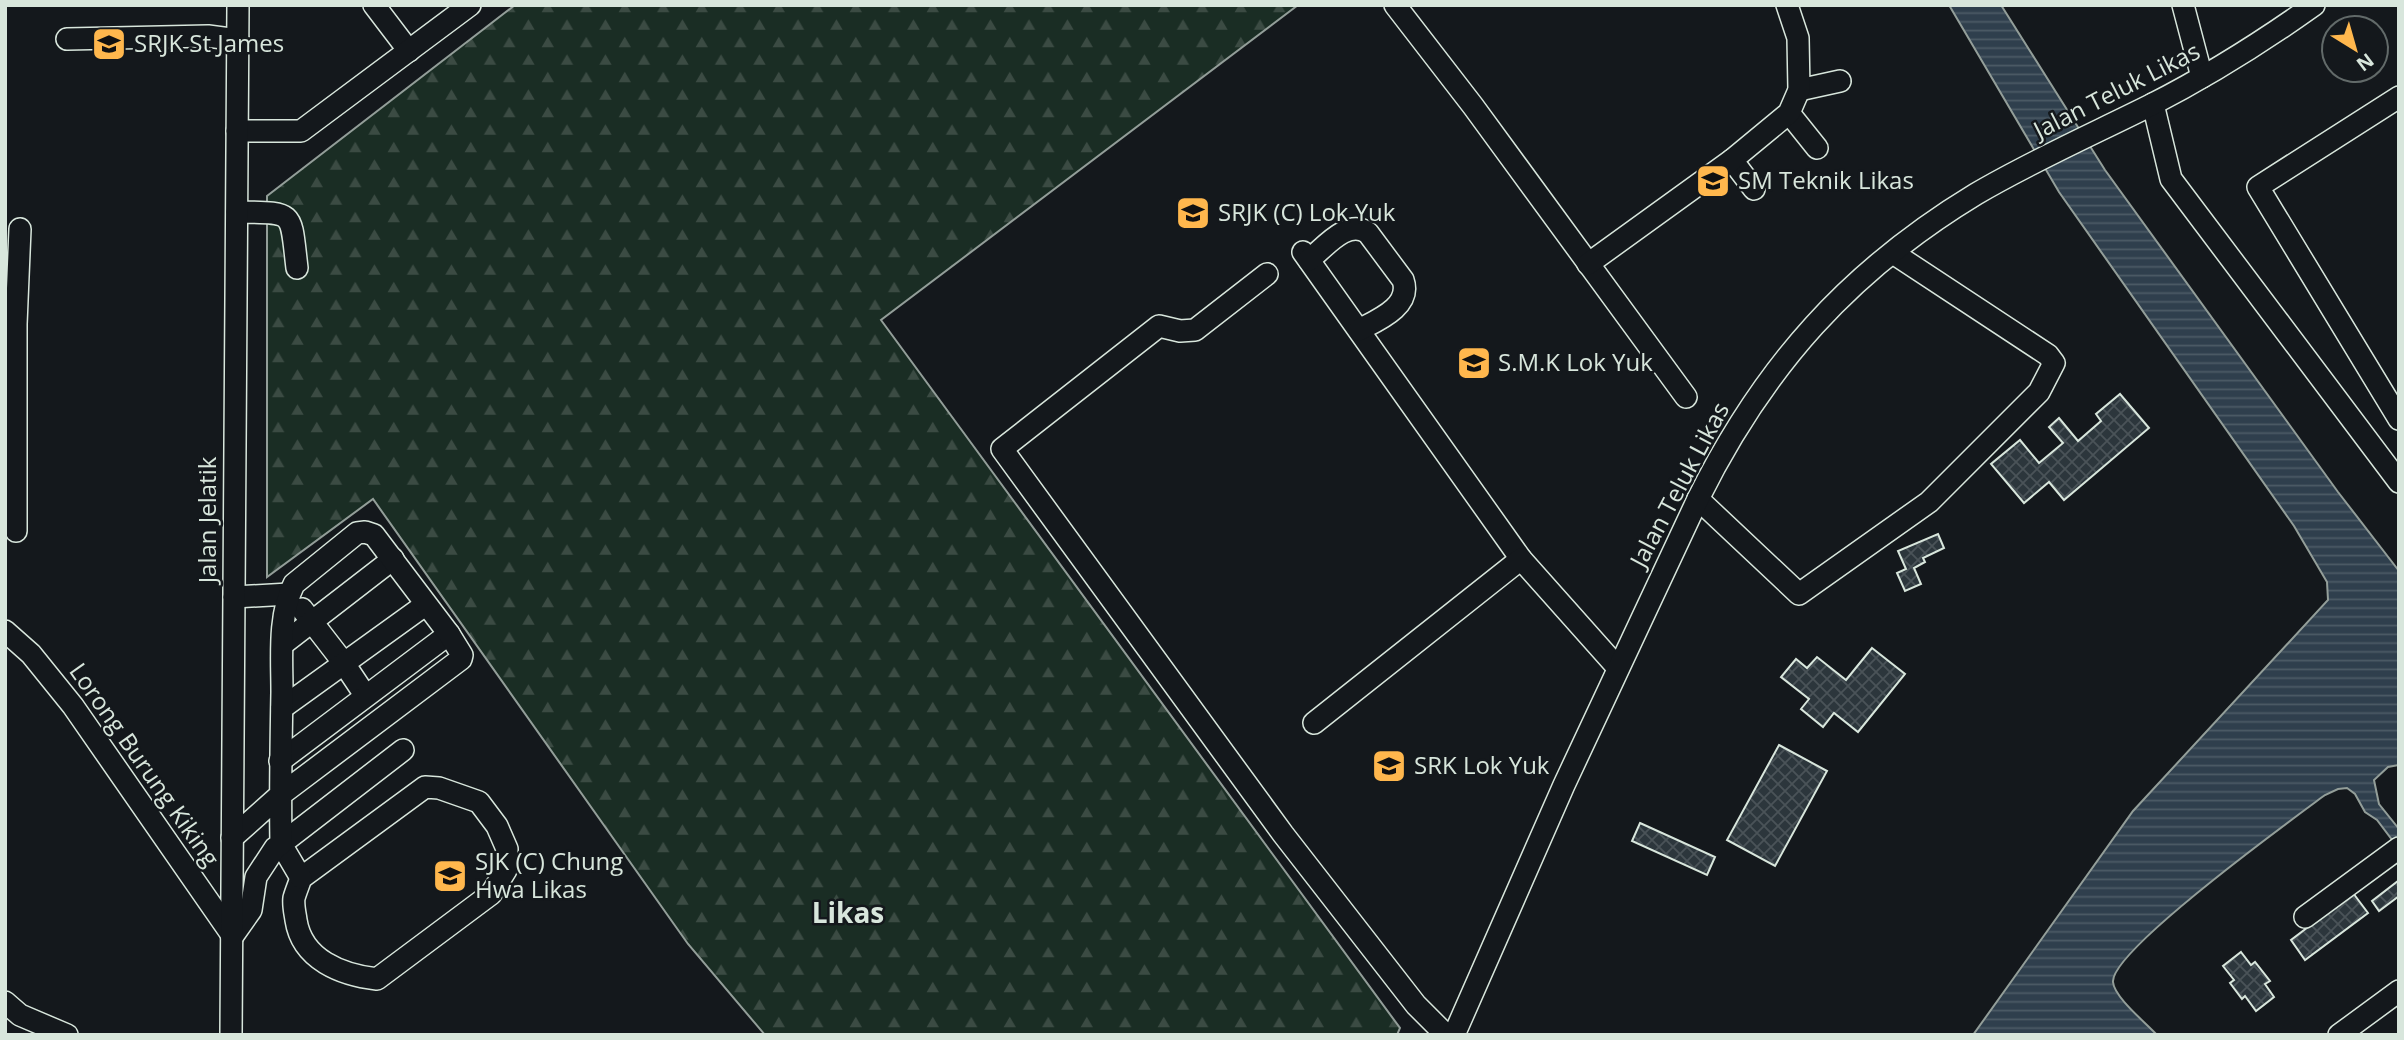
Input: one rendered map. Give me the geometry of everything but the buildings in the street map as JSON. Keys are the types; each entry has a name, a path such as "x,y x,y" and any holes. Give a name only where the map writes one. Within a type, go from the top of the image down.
{"street":[{"name":"Jalan Jelatik","path":"231,1035 238,5"},
{"path":"374,5 410,51"},
{"path":"237,131 301,131 470,5"},
{"path":"1395,5 1473,106 1686,397"},
{"path":"1588,264 1732,160 1789,113 1799,90 1798,38 1787,5"},
{"path":"2183,5 2202,77"},
{"name":"Jalan Teluk Likas","path":"1454,1035 1564,785 1698,499 1717,461 1773,373 1841,296 1933,222 1979,193 2087,135 2153,104 2255,47 2314,5"},
{"path":"66,39 208,36 238,40"},
{"path":"1799,90 1840,81"},
{"path":"2399,97 2258,187 2399,419"},
{"path":"2153,104 2171,179 2399,482"},
{"path":"1789,113 1818,148"},
{"path":"1732,160 1754,189"},
{"path":"237,212 280,213 288,218 292,225 297,268"},
{"path":"1359,330 1402,301 1406,289 1403,280 1368,233 1353,227 1306,256 1521,559 1618,668"},
{"path":"16,531 11,423 11,324 20,229"},
{"path":"1698,499 1799,594 1929,502 2039,392 2054,363 2048,355 1893,253"},
{"path":"1267,274 1195,330 1180,331 1159,326 1002,449 1283,834 1416,1005 1446,1035"},
{"path":"233,838 279,796 461,659 462,655 449,634 374,535 357,533 294,584 289,594 283,644 279,796 281,844 302,878"},
{"path":"283,644 393,559"},
{"path":"1314,723 1521,559"},
{"path":"234,597 289,594"},
{"path":"289,594 343,662 365,695"},
{"path":"282,708 425,605"},
{"name":"Lorong Burung Kiking","path":"5,631 31,654 73,706 232,936"},
{"path":"281,761 449,634"},
{"path":"232,936 251,910 256,877 275,848 403,750"},
{"path":"425,787 450,791 479,802 497,826 507,849 506,870 491,894 377,979 353,976 331,968 313,954 297,928 293,901 302,878 425,787"},
{"path":"2305,917 2399,848"},
{"path":"2339,1035 2399,991"},
{"path":"5,1002 20,1015 67,1035"}],"green space":[{"path":"515,5 1298,5 881,320 1400,1028 1397,1035 765,1035 688,944 373,499 267,577 267,196"}],"water":[{"path":"1949,5 2001,5 2105,170 2338,492 2399,571 2399,765 2388,767 2374,780 2379,804 2399,829 2399,849 2377,820 2365,812 2355,794 2347,788 2325,795 2244,856 2171,915 2120,966 2113,982 2115,988 2124,1002 2157,1035 1973,1035 2133,811 2328,600 2327,582 2294,526 2059,192"}],"place":[{"name":"SRJK St James","path":"109,44"},
{"name":"SM Teknik Likas","path":"1713,181"},
{"name":"SRJK (C) Lok Yuk","path":"1193,213"},
{"name":"S.M.K Lok Yuk","path":"1474,363"},
{"name":"SRK Lok Yuk","path":"1389,766"},
{"name":"SJK (C) Chung Hwa Likas","path":"450,876"}],"district":[{"name":"Likas","path":"848,913"}]}
